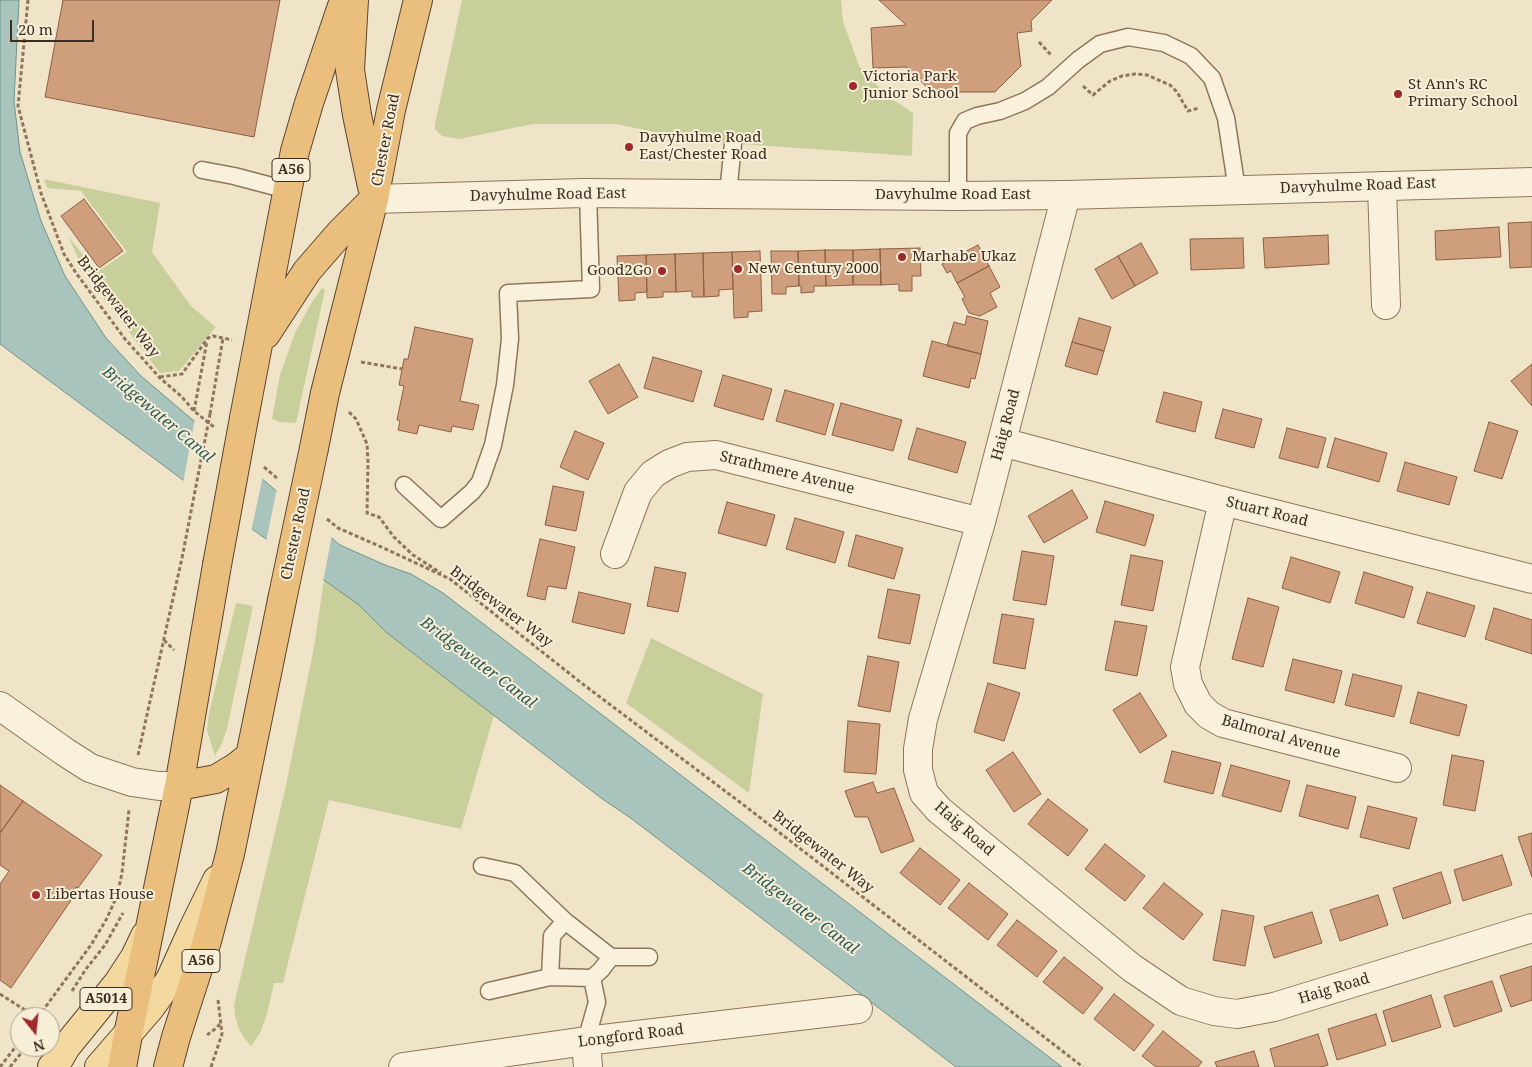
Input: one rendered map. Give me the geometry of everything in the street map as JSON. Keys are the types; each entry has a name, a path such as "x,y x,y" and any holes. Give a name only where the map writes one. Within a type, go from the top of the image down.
{"highway":[{"name":"A56","path":"122,1067 179,786 217,565 286,190 302,125 344,0"},
{"path":"258,346 307,271 340,233 374,199 356,115 350,70 354,0"},
{"name":"Chester Road","path":"168,1067 207,941 230,854 325,393 374,199 391,110 418,0"},
{"path":"179,786 216,779 250,756"}],"main road":[{"name":"A5014","path":"99,1067 150,1008 170,980 230,854"},
{"name":"A5014","path":"52,1067 118,983 135,957 151,925"}],"street":[{"name":"Davyhulme Road East","path":"374,199 588,193 1066,195 1532,182"},
{"path":"1382,186 1386,305"},
{"name":"Haig Road","path":"1066,195 981,522 923,719 918,749 918,770 924,792 940,810 1132,968 1180,1001 1214,1011 1237,1014 1274,1007 1532,928"},
{"name":"Stuart Road","path":"1002,442 1223,501 1530,571"},
{"name":"Strathmere Avenue","path":"615,554 638,492 653,474 669,464 687,457 716,455 981,522"},
{"name":"Balmoral Avenue","path":"1223,501 1185,667 1188,684 1198,704 1209,715 1223,723 1397,768"},
{"path":"0,706 90,768 132,782 158,786 179,786"},
{"name":"Longford Road","path":"403,1067 587,1054 858,1009"}],"lane":[{"path":"958,196 958,133 965,121 977,116 1000,111 1025,101 1048,87 1078,60 1100,44 1128,37 1164,43 1191,56 1212,78 1226,118 1237,190"},
{"path":"728,194 733,144"},
{"path":"202,170 234,176 286,190"},
{"path":"404,486 442,519 472,492 480,482 492,445 504,385 510,339 508,293 591,289 588,193"},
{"path":"482,866 515,872 565,921 611,958 649,957"},
{"path":"550,976 552,936 565,921"},
{"path":"489,990 550,976 592,978 611,958"},
{"path":"587,1054 598,1002 592,978"}],"path":[{"name":"Bridgewater Way","path":"28,0 18,106 41,193 64,254 125,339 160,378 181,396 194,411 217,429"},
{"path":"1039,42 1093,95 1110,81 1122,76 1135,74 1147,76 1170,85 1177,92 1188,111 1221,101"},
{"path":"138,758 182,558 223,338 213,336 208,338 182,374 160,378"},
{"path":"194,411 208,338"},
{"path":"355,361 402,369"},
{"path":"345,410 356,419 367,444 367,513 379,517 394,537 413,554 450,579"},
{"path":"263,466 285,485"},
{"name":"Bridgewater Way","path":"323,516 338,528 377,544 450,579 577,679 745,806 1082,1067"},
{"path":"164,640 175,651"},
{"path":"44,1007 90,945 106,920 117,896 122,873 129,815"},
{"path":"70,995 86,969 106,945 124,911"},
{"path":"0,994 21,1007"},
{"path":"211,1067 222,1034 222,1022"},
{"path":"0,1067 10,1054"},
{"path":"10,1067 18,1057"}],"green space":[{"path":"462,0 841,0 843,21 859,66 886,95 913,113 912,156 698,141 616,124 533,124 459,139 442,136 435,129 435,124"},
{"path":"44,179 160,203 152,252 191,306 216,327 179,371 160,373 86,275 68,236 97,272 127,252 81,191 47,188"},
{"path":"322,288 325,290 296,423 280,422 272,419 280,375 295,333"},
{"path":"324,580 359,605 387,633 494,715 461,829 329,800 283,983 274,983 267,1014 260,1033 251,1046 239,1029 234,1005 285,790 314,647"},
{"path":"236,603 253,606 227,729 215,756 207,730 209,713"},
{"path":"651,638 763,694 749,793 626,703"}],"water":[{"name":"Bridgewater Canal","path":"0,0 19,0 14,101 20,152 41,221 65,276 106,338 141,376 340,545 411,574 443,593 1062,1067 956,1067 387,633 359,605 183,480 0,344"}],"pier":[{"path":"195,419 263,476 251,532 183,483"},
{"path":"277,488 332,535 323,582 266,542"}],"building":[{"path":"63,0 280,0 254,137 45,97"},
{"path":"879,0 1052,0 1031,21 1032,31 1017,33 1021,66 995,92 944,92 938,98 906,67 873,68 871,28 906,25"},
{"path":"84,199 123,251 99,268 61,216"},
{"path":"1532,222 1532,267 1510,268 1508,223"},
{"path":"1499,227 1501,257 1436,260 1435,231"},
{"path":"1328,235 1329,264 1265,268 1263,238"},
{"path":"1243,238 1244,268 1191,270 1190,239"},
{"path":"1141,243 1158,273 1135,286 1118,256"},
{"path":"978,245 989,266 957,283 951,271 947,273 942,264"},
{"path":"920,248 921,276 912,276 912,291 899,291 899,284 881,285 880,249"},
{"path":"880,249 881,285 853,285 853,250"},
{"path":"825,250 826,286 814,286 814,292 801,293 798,251"},
{"path":"825,250 853,250 853,285 826,286"},
{"path":"760,251 762,311 748,312 748,317 734,318 732,252"},
{"path":"771,251 798,251 799,286 786,287 786,294 772,294"},
{"path":"732,252 733,289 719,290 719,296 704,297 703,253"},
{"path":"703,253 704,297 692,297 692,291 676,292 675,254"},
{"path":"675,254 676,292 663,292 663,297 647,298 646,255"},
{"path":"646,255 647,292 635,293 635,300 619,301 617,256"},
{"path":"1118,256 1135,286 1112,299 1095,269"},
{"path":"989,266 1000,287 990,293 997,307 980,316 969,313 962,299 965,297 957,283"},
{"path":"967,316 988,321 981,354 947,346 954,322 965,325"},
{"path":"1079,318 1111,327 1104,351 1072,342"},
{"path":"415,327 473,339 460,401 479,405 473,430 452,426 451,432 419,425 417,434 398,430 400,421 397,420 404,386 399,385 404,359 408,359"},
{"path":"932,341 981,354 975,379 971,378 969,388 923,376"},
{"path":"1072,342 1104,351 1097,375 1065,366"},
{"path":"653,357 702,371 693,402 644,388"},
{"path":"619,364 638,397 608,414 589,381"},
{"path":"1532,364 1532,406 1511,381"},
{"path":"723,375 772,389 763,420 714,406"},
{"path":"785,390 834,404 825,435 776,421"},
{"path":"1164,392 1202,402 1195,432 1156,422"},
{"path":"841,403 902,420 893,451 832,435"},
{"path":"1223,409 1262,419 1254,448 1215,438"},
{"path":"1489,422 1518,431 1502,479 1474,471"},
{"path":"917,428 966,442 957,473 908,459"},
{"path":"1287,428 1326,438 1318,468 1279,458"},
{"path":"575,431 604,443 588,480 560,467"},
{"path":"1335,438 1387,453 1379,482 1327,467"},
{"path":"1405,462 1457,477 1449,505 1397,491"},
{"path":"553,486 584,492 576,531 545,525"},
{"path":"1072,490 1088,518 1044,543 1028,516"},
{"path":"1105,501 1154,515 1145,546 1096,532"},
{"path":"727,502 775,515 766,546 718,533"},
{"path":"795,518 844,532 835,563 786,549"},
{"path":"856,535 903,548 894,579 848,566"},
{"path":"540,539 575,547 566,589 548,586 545,600 527,596"},
{"path":"1022,551 1054,556 1046,605 1013,600"},
{"path":"1131,555 1163,561 1153,611 1121,605"},
{"path":"1291,557 1340,572 1330,603 1282,588"},
{"path":"655,567 686,573 678,612 647,606"},
{"path":"1364,572 1413,587 1404,618 1355,603"},
{"path":"888,589 920,595 910,644 878,638"},
{"path":"579,592 631,604 624,634 572,622"},
{"path":"1427,592 1475,606 1465,637 1417,623"},
{"path":"1248,598 1279,607 1263,667 1232,659"},
{"path":"1494,608 1532,620 1532,654 1485,639"},
{"path":"1002,614 1034,619 1025,669 993,663"},
{"path":"1115,621 1147,626 1137,676 1105,670"},
{"path":"868,656 899,662 890,712 858,706"},
{"path":"1293,659 1342,671 1334,703 1285,690"},
{"path":"1353,674 1402,686 1394,717 1345,705"},
{"path":"988,683 1020,693 1004,741 974,732"},
{"path":"1418,692 1467,705 1459,736 1410,723"},
{"path":"1140,693 1167,736 1140,753 1113,710"},
{"path":"848,721 880,724 876,774 844,772"},
{"path":"1172,751 1221,763 1213,794 1164,782"},
{"path":"1013,752 1041,794 1014,812 986,770"},
{"path":"1452,755 1484,761 1475,811 1443,805"},
{"path":"1231,765 1290,781 1281,812 1222,796"},
{"path":"873,782 877,793 894,788 914,841 881,853 868,817 855,817 845,791"},
{"path":"0,785 23,801 0,833"},
{"path":"1307,785 1356,797 1348,829 1299,816"},
{"path":"1048,799 1088,830 1068,856 1028,824"},
{"name":"Libertas House","path":"23,801 102,855 78,888 76,887 71,894 74,896 11,988 0,980 0,884 9,871 0,865 0,833"},
{"path":"1368,806 1417,818 1409,849 1360,837"},
{"path":"1532,833 1532,877 1518,837"},
{"path":"1105,844 1145,876 1125,901 1085,869"},
{"path":"920,848 960,880 940,905 900,873"},
{"path":"1502,855 1512,885 1463,901 1454,870"},
{"path":"1441,872 1451,903 1403,919 1393,888"},
{"path":"969,883 1008,914 988,940 948,908"},
{"path":"1164,883 1203,914 1183,940 1143,908"},
{"path":"1378,895 1388,925 1340,941 1330,910"},
{"path":"1222,910 1254,916 1245,966 1213,960"},
{"path":"1312,912 1322,943 1274,958 1264,927"},
{"path":"1017,920 1057,951 1037,977 997,945"},
{"path":"1064,957 1103,988 1083,1014 1043,982"},
{"path":"1532,966 1532,1000 1511,1007 1500,976"},
{"path":"1492,981 1502,1011 1454,1027 1444,996"},
{"path":"1114,994 1154,1025 1134,1051 1094,1019"},
{"path":"1431,995 1441,1027 1392,1042 1383,1011"},
{"path":"1376,1014 1386,1045 1337,1060 1328,1029"},
{"path":"1163,1031 1202,1062 1198,1067 1156,1067 1142,1056"},
{"path":"1318,1034 1328,1065 1321,1067 1275,1067 1270,1049"},
{"path":"1254,1051 1259,1067 1217,1067 1215,1062"}],"place":[{"name":"Victoria Park Junior School","path":"853,86"},
{"name":"St Ann's RC Primary School","path":"1398,94"},
{"name":"Davyhulme Road East/Chester Road","path":"629,147"},
{"name":"Marhabe Ukaz","path":"902,257"},
{"name":"New Century 2000","path":"738,269"},
{"name":"Good2Go","path":"662,271"},
{"name":"Libertas House","path":"36,895"}]}
